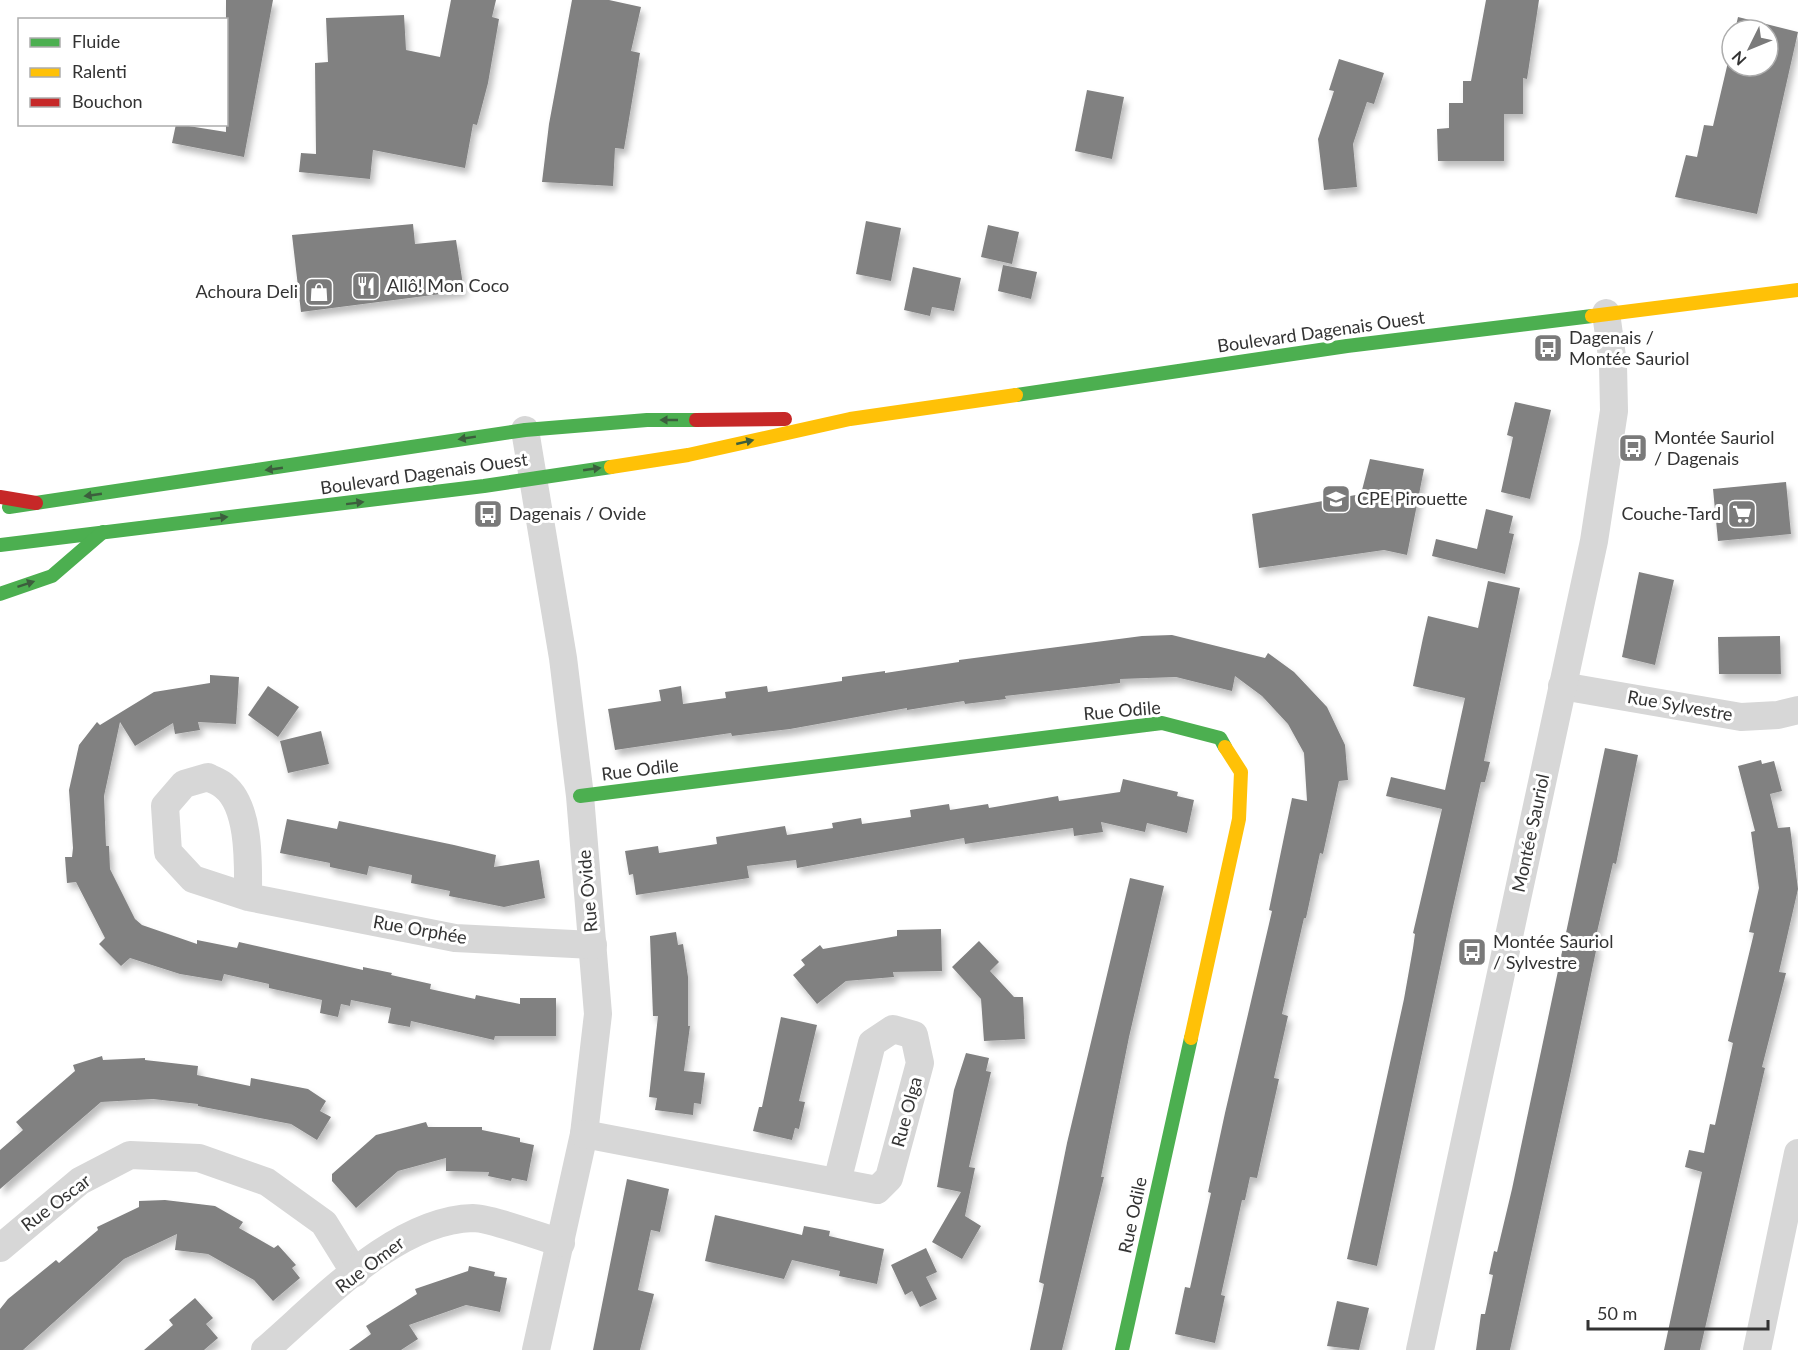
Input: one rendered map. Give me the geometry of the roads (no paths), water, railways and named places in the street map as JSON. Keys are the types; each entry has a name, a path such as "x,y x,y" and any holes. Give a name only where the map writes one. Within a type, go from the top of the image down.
{"main road":[{"name":"Boulevard Dagenais Ouest","path":"0,545 389,499 688,455 850,418 1256,358 1798,290"},
{"name":"Boulevard Dagenais Ouest","path":"0,508 525,430 648,420 850,418"},
{"path":"0,496 36,503"},
{"path":"0,594 52,576 103,532"},
{"name":"Rue Odile","path":"580,796 1162,723 1220,738 1241,772 1239,819 1122,1350"}],"street":[{"name":"Montée Sauriol","path":"1420,1350 1594,540 1614,411 1614,370 1606,313"},
{"name":"Rue Ovide","path":"525,430 563,658 580,796 598,1014 584,1134 536,1350"},
{"name":"Rue Sylvestre","path":"1562,686 1741,717 1778,715 1798,710"},
{"name":"Rue Orphée","path":"248,897 455,938 593,945"},
{"name":"Rue Olga","path":"584,1134 877,1190 890,1178 920,1063 914,1035 893,1029 872,1043 837,1182"},
{"path":"1757,1350 1798,1153"},
{"name":"Rue Oscar","path":"0,1248 80,1180 130,1155 199,1158 267,1182 324,1223 355,1273"},
{"name":"Rue Omer","path":"265,1350 394,1242 436,1224 475,1218 561,1243"}],"place":[{"name":"Allô! Mon Coco","path":"366,286"},
{"name":"Achoura Deli","path":"319,292"},
{"name":"Dagenais / Montée Sauriol","path":"1548,348"},
{"name":"Montée Sauriol / Dagenais","path":"1633,448"},
{"name":"CPE Pirouette","path":"1336,499"},
{"name":"Dagenais / Ovide","path":"488,514"},
{"name":"Couche-Tard","path":"1742,514"},
{"name":"Montée Sauriol / Sylvestre","path":"1472,952"}]}
